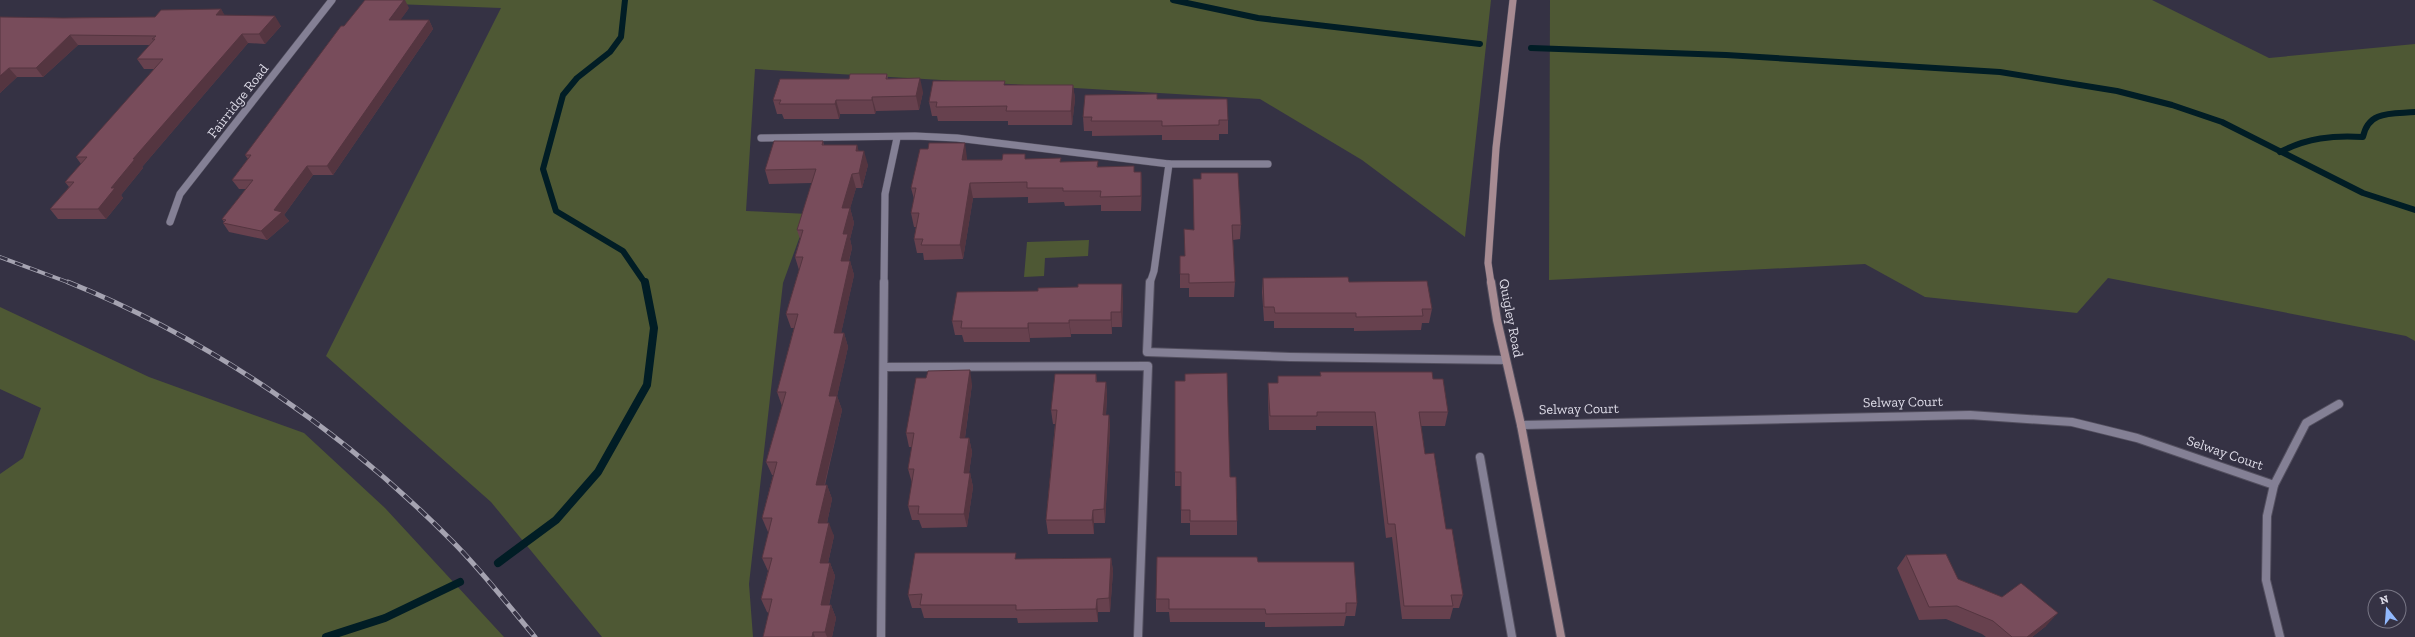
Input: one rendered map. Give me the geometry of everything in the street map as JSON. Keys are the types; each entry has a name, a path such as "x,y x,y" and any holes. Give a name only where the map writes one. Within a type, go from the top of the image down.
{"street":[{"name":"Fairridge Road","path":"170,222 180,194 332,0"},
{"name":"Quigley Road","path":"1513,0 1496,148 1488,263 1505,360 1522,425 1561,637"},
{"path":"762,138 957,138 1169,164 1268,164"},
{"path":"881,637 885,194 897,138"},
{"path":"1169,164 1154,271 1149,286 1147,352 1290,357 1505,360"},
{"path":"884,367 1148,366 1138,637"},
{"name":"Selway Court","path":"2280,637 2266,580 2267,516 2274,485 2306,423 2339,404"},
{"name":"Selway Court","path":"1522,425 1970,415 2072,422 2137,438 2274,485"},
{"path":"1480,457 1512,637"}],"green space":[{"path":"369,0 1491,0 1465,237 1362,160 1260,99 755,69 746,211 808,214 783,283 749,584 753,637 602,637 491,502 326,356 501,8 368,3"},
{"path":"1550,0 2152,0 2269,58 2415,44 2415,341 2406,336 2108,278 2077,313 1925,297 1865,264 1549,280"},
{"path":"1089,240 1088,256 1045,258 1044,276 1024,277 1027,242"},
{"path":"0,307 149,377 304,433 385,508 504,637 0,637 0,474 23,458 41,408 0,389"}],"building":[{"path":"365,0 404,0 389,20 429,20 327,166 307,166 274,210 282,212 261,231 223,223 226,220 222,219 253,180 232,180 251,155 245,155 341,26 344,26"},
{"path":"221,9 216,15 275,16 259,34 242,34 133,159 135,159 111,188 115,188 98,209 50,209 74,182 65,182 87,157 76,157 163,59 137,59 156,36 70,35 36,68 9,68 0,76 0,17 155,17 161,10"},
{"path":"850,74 887,74 886,79 920,78 916,96 872,97 872,100 836,100 835,104 779,104 781,100 773,100 780,79 849,79"},
{"path":"933,81 1005,81 1004,85 1073,85 1071,111 1006,111 1007,106 936,107 937,102 929,102"},
{"path":"1157,94 1157,99 1227,99 1228,120 1219,120 1219,125 1162,126 1162,121 1091,121 1092,117 1083,117 1085,95"},
{"path":"774,141 823,141 822,145 857,145 856,151 864,151 859,173 852,174 842,208 850,208 843,234 848,234 841,261 850,261 834,333 844,333 829,396 837,396 816,485 827,485 818,523 829,523 820,563 830,563 821,605 831,605 825,632 813,632 812,637 763,637 772,599 761,599 772,558 762,558 772,518 762,518 777,462 766,462 786,392 777,392 798,314 786,314 803,257 795,257 803,230 797,230 816,169 765,170"},
{"path":"929,143 965,143 962,160 1002,160 1003,154 1025,154 1025,159 1061,158 1060,162 1098,161 1097,167 1134,166 1134,172 1141,172 1141,196 1100,197 1101,191 1063,191 1063,188 1027,188 1027,182 970,183 960,245 921,245 923,239 914,239 919,213 911,213 916,188 911,188 920,149 928,149"},
{"path":"1201,173 1238,173 1241,225 1232,225 1235,282 1189,283 1189,274 1180,274 1180,256 1185,256 1184,229 1194,230 1193,179 1201,179"},
{"path":"1348,277 1349,282 1427,281 1432,309 1422,309 1423,316 1356,317 1356,313 1275,313 1274,307 1264,307 1263,278"},
{"path":"1078,284 1122,284 1121,312 1111,312 1111,320 1069,320 1069,323 1028,323 1028,328 961,328 962,321 952,321 957,292 1038,291 1038,288 1078,287"},
{"path":"970,370 960,438 969,438 964,473 970,473 964,514 918,514 919,506 908,506 914,469 908,469 914,433 906,433 916,378 926,378 928,371"},
{"path":"1320,372 1432,372 1433,379 1443,379 1448,412 1419,412 1425,454 1434,453 1446,529 1452,529 1463,595 1451,595 1453,606 1404,606 1395,524 1388,524 1375,412 1317,412 1317,416 1270,416 1268,383 1278,383 1278,376 1321,376"},
{"path":"1227,373 1230,477 1236,477 1237,521 1190,521 1190,510 1181,510 1181,472 1175,472 1175,381 1185,381 1185,374"},
{"path":"1055,374 1096,374 1096,382 1106,382 1103,415 1109,415 1104,509 1093,510 1092,520 1046,520 1057,410 1051,410"},
{"path":"915,553 1016,553 1015,559 1111,558 1109,598 1097,599 1096,609 1016,610 1016,605 920,605 922,594 908,595"},
{"path":"1946,554 1958,579 2002,597 2021,583 2058,613 2027,637 2012,637 1993,621 1957,606 1929,607 1906,555"},
{"path":"1157,557 1257,557 1258,562 1354,562 1357,603 1346,603 1346,613 1266,614 1265,609 1169,609 1169,599 1156,599"}],"waterway":[{"path":"625,0 621,37 610,52 577,78 563,95 543,169 556,211 623,251 645,283"},
{"path":"1173,0 1258,18 1480,44"},
{"path":"1531,48 1726,55 2000,72 2117,91 2172,105 2222,122 2281,152"},
{"path":"2281,152 2300,143 2320,138 2363,137 2370,122 2382,115 2415,112"},
{"path":"2281,152 2363,193 2415,210"},
{"path":"498,563 556,520 598,472 647,385 654,328 645,282"},
{"path":"326,637 385,618 460,582"}],"railway":[{"path":"0,257 70,283"},
{"path":"68,282 121,305 173,331 223,360 273,392 320,426 410,501 452,541 484,576 535,637"}]}
